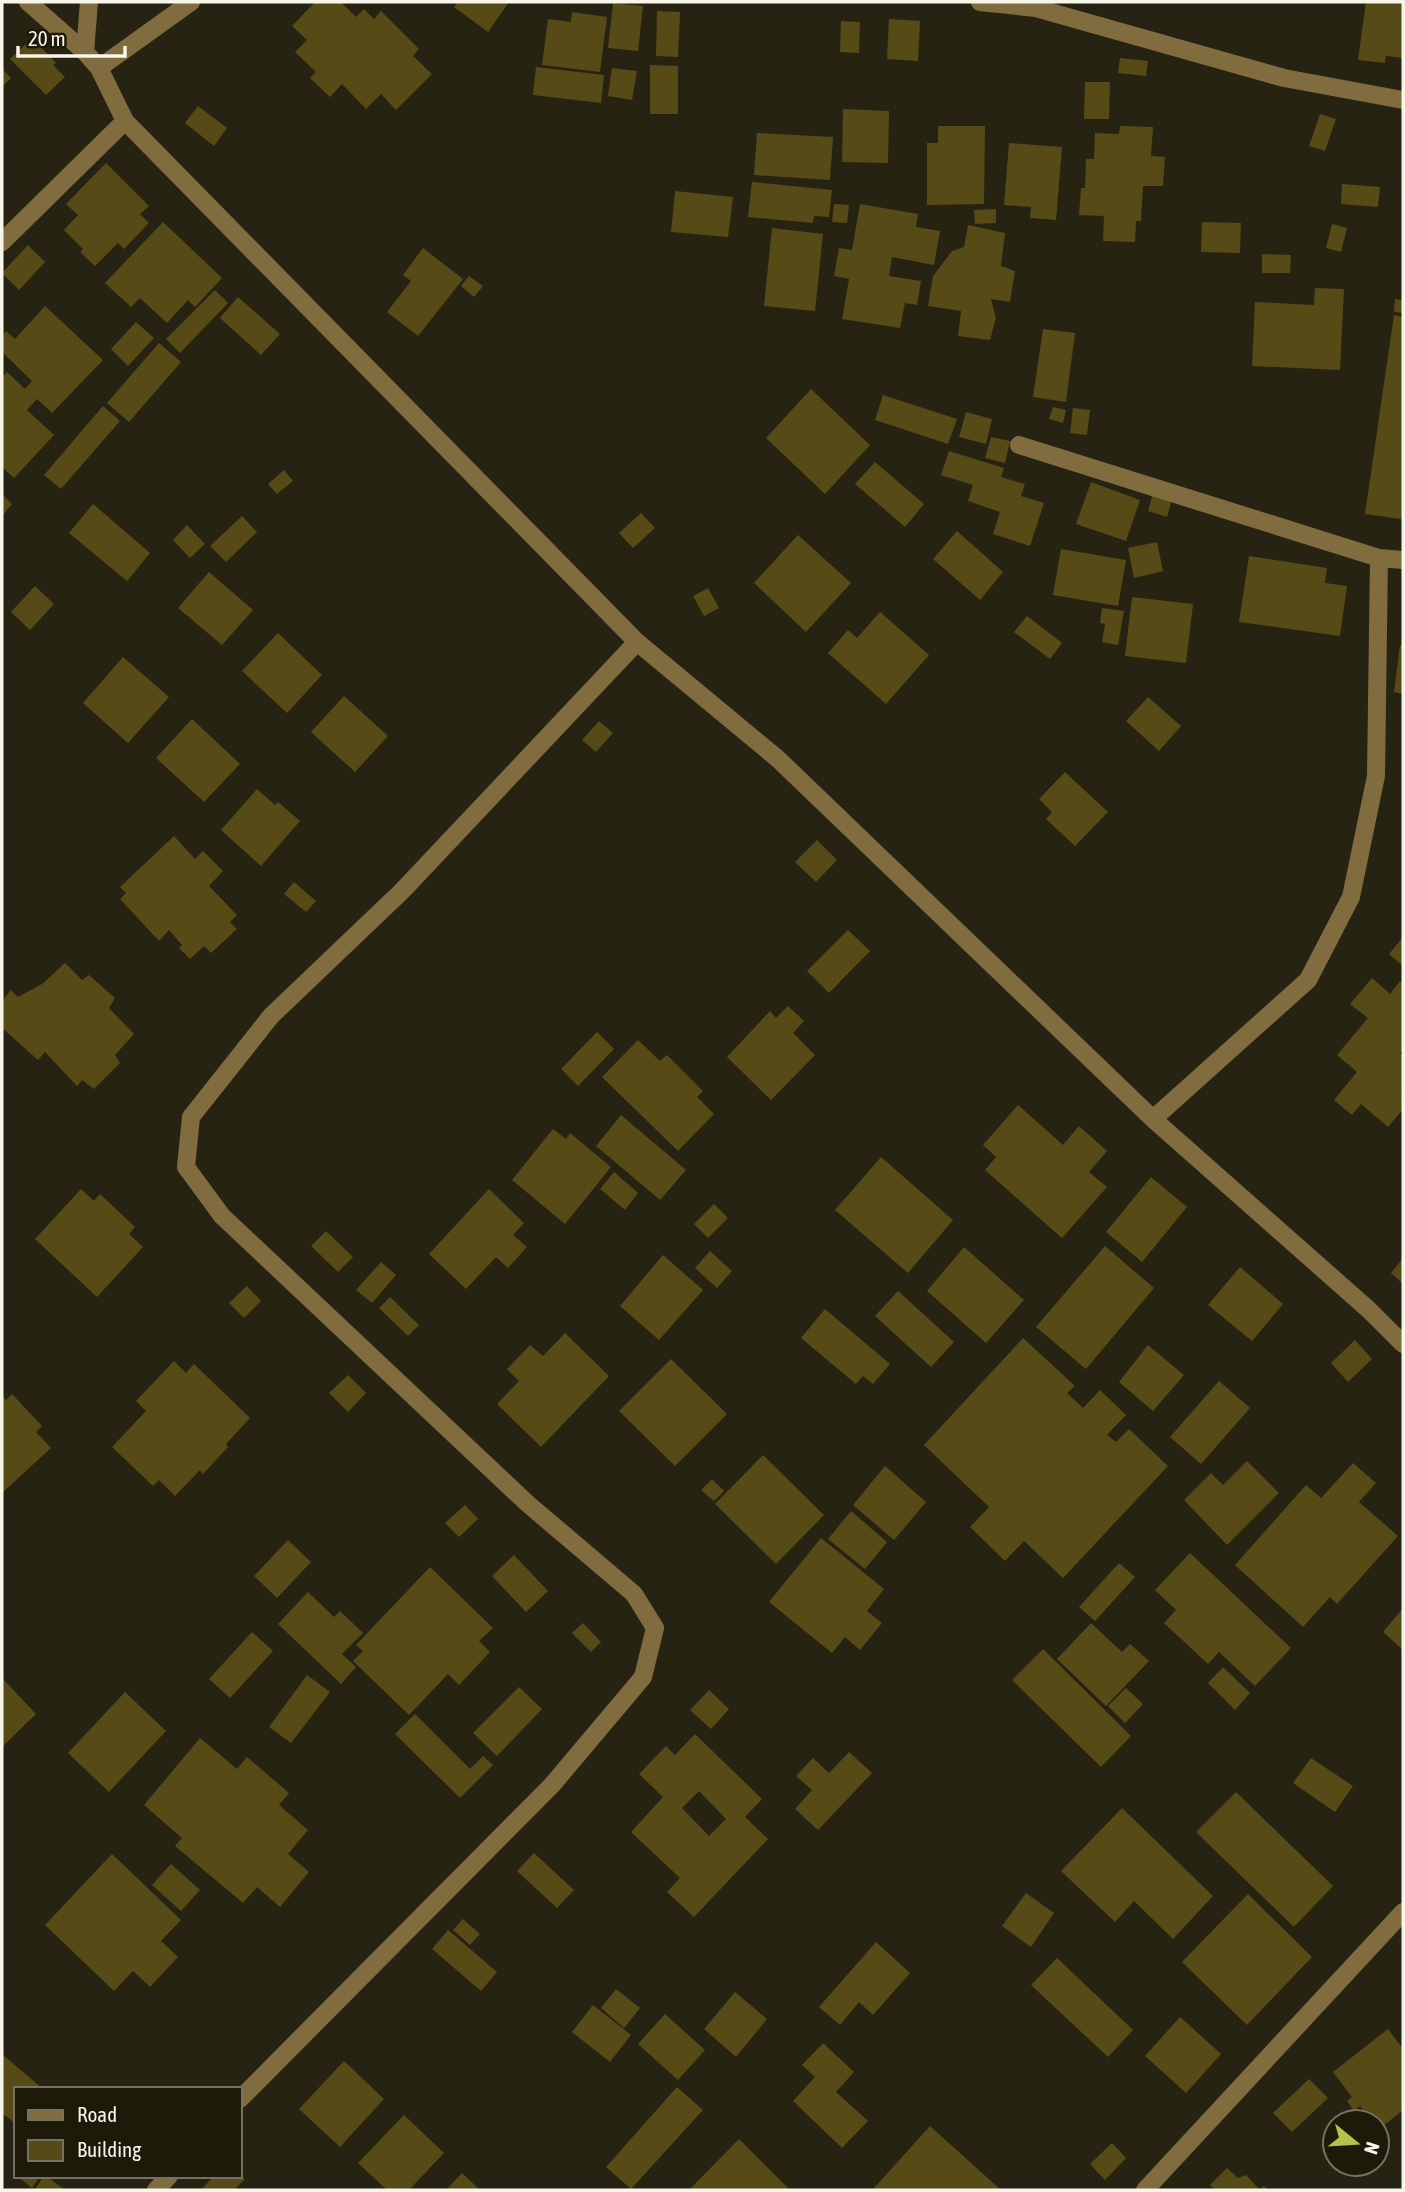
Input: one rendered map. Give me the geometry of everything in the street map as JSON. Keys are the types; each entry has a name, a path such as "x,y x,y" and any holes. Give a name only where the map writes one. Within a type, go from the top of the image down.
{"street":[{"path":"28,2 85,52 99,68 125,121 637,642 778,759 1153,1119 1369,1310 1403,1344"},
{"path":"85,52 89,2"},
{"path":"99,68 191,2"},
{"path":"980,2 1036,8 1284,78 1403,100"},
{"path":"2,242 125,121"},
{"path":"1019,444 1379,558 1403,560"},
{"path":"1153,1119 1308,980 1351,897 1376,776 1379,558"},
{"path":"242,2097 552,1785 643,1677 655,1628 634,1594 528,1504 222,1216 186,1167 191,1117 271,1016 402,891 637,642"},
{"path":"1145,2190 1403,1912"}],"building":[{"path":"315,2 341,2 356,17 364,9 374,19 381,11 419,49 413,56 432,74 396,110 381,94 366,109 342,84 330,97 310,78 316,72 295,52 307,40 292,26"},
{"path":"458,2 509,2 488,32 454,7"},
{"path":"1366,2 1403,2 1403,58 1386,56 1385,63 1358,60"},
{"path":"613,3 643,6 638,51 608,48"},
{"path":"657,11 680,12 678,57 656,56"},
{"path":"572,12 607,17 600,72 542,65 548,19 571,22"},
{"path":"889,19 920,21 918,61 887,59"},
{"path":"841,21 860,22 859,53 840,52"},
{"path":"32,38 56,63 53,65 65,77 46,95 10,59"},
{"path":"1120,58 1148,61 1146,76 1118,73"},
{"path":"650,65 678,66 678,114 650,114"},
{"path":"536,67 604,75 601,103 533,95"},
{"path":"612,68 637,71 632,100 608,96"},
{"path":"2,69 11,78 2,87"},
{"path":"1085,82 1110,82 1109,119 1084,119"},
{"path":"198,106 227,128 214,146 185,123"},
{"path":"843,109 889,111 888,163 842,162"},
{"path":"1320,114 1336,119 1325,151 1309,146"},
{"path":"938,126 985,126 984,204 927,205 927,143 938,143"},
{"path":"1120,126 1153,127 1151,156 1165,157 1163,186 1143,186 1141,221 1136,221 1135,242 1103,241 1104,216 1079,215 1081,188 1085,188 1086,159 1094,159 1095,133 1119,134"},
{"path":"757,133 833,137 830,180 754,175"},
{"path":"1009,143 1062,147 1056,220 1030,218 1031,207 1004,205"},
{"path":"106,163 149,206 140,214 149,223 124,249 118,243 95,266 80,252 83,249 64,230 78,215 66,204"},
{"path":"752,182 832,190 829,217 814,216 813,223 748,217"},
{"path":"1342,184 1380,187 1378,207 1341,204"},
{"path":"675,191 733,197 728,237 671,232"},
{"path":"834,204 849,205 847,223 832,222"},
{"path":"860,204 918,214 916,227 940,231 934,265 892,257 889,276 921,281 917,305 905,303 900,328 842,319 849,279 834,276 839,248 852,250"},
{"path":"996,209 996,223 975,224 974,210"},
{"path":"163,222 222,278 195,307 188,300 167,323 140,298 131,307 105,283"},
{"path":"1202,222 1241,223 1240,253 1201,252"},
{"path":"1332,224 1347,228 1341,252 1326,248"},
{"path":"968,225 1005,233 1001,266 1015,271 1010,302 991,299 996,318 990,340 958,336 961,311 928,306 933,276 952,251 964,247"},
{"path":"772,228 823,234 815,311 764,306"},
{"path":"28,245 45,262 19,290 2,273"},
{"path":"423,248 463,279 418,336 387,312 411,281 403,275"},
{"path":"1262,254 1291,255 1290,273 1262,273"},
{"path":"469,276 483,286 474,297 461,286"},
{"path":"1315,288 1344,289 1340,370 1252,366 1255,302 1314,305"},
{"path":"215,290 228,303 180,353 166,339"},
{"path":"238,297 280,334 261,355 220,318"},
{"path":"1395,299 1403,300 1403,313 1394,312"},
{"path":"45,306 103,360 52,413 37,399 27,410 54,435 14,478 2,467 2,377 7,372 25,389 32,381 2,352 2,336 6,331 15,339"},
{"path":"1394,315 1403,317 1401,519 1365,514"},
{"path":"136,322 154,338 128,366 111,349"},
{"path":"1043,329 1075,333 1066,402 1033,397"},
{"path":"159,343 181,362 129,422 107,403"},
{"path":"811,389 870,445 825,494 766,438"},
{"path":"883,395 957,419 948,444 875,420"},
{"path":"103,406 120,421 61,489 44,475"},
{"path":"1053,407 1066,410 1063,423 1049,419"},
{"path":"1073,408 1090,410 1087,435 1070,433"},
{"path":"966,412 992,419 986,444 959,437"},
{"path":"991,437 1010,441 1005,463 985,458"},
{"path":"949,451 1004,468 1001,477 1025,484 1021,496 1044,503 1030,546 993,534 1000,512 968,501 973,485 941,475"},
{"path":"875,462 924,504 905,527 855,484"},
{"path":"284,470 293,481 277,494 268,484"},
{"path":"1091,482 1140,500 1126,541 1076,524"},
{"path":"1153,493 1172,499 1167,517 1148,511"},
{"path":"2,494 12,504 2,516"},
{"path":"93,504 150,553 127,581 69,533"},
{"path":"641,513 655,528 633,548 619,533"},
{"path":"242,516 257,532 226,562 210,546"},
{"path":"187,525 205,544 190,558 173,540"},
{"path":"957,531 1003,572 980,600 933,559"},
{"path":"798,535 851,583 806,632 754,583"},
{"path":"1157,542 1163,571 1134,578 1128,548"},
{"path":"1061,549 1126,560 1118,606 1053,595"},
{"path":"1249,556 1327,568 1325,583 1347,586 1340,636 1239,622"},
{"path":"209,572 253,610 222,645 178,608"},
{"path":"35,586 54,604 30,630 11,612"},
{"path":"708,588 719,608 704,616 693,596"},
{"path":"1132,597 1193,604 1186,663 1125,656"},
{"path":"1102,608 1124,611 1118,645 1102,642 1105,624 1100,623"},
{"path":"880,612 929,655 886,704 828,653 848,630 857,638"},
{"path":"1027,616 1062,643 1050,659 1014,632"},
{"path":"278,633 322,675 287,713 242,671"},
{"path":"1400,645 1403,645 1403,694 1394,692"},
{"path":"123,657 169,697 128,743 83,703"},
{"path":"344,696 388,736 355,772 311,732"},
{"path":"1148,697 1181,726 1159,751 1126,721"},
{"path":"192,719 240,764 204,802 156,758"},
{"path":"599,721 613,733 596,752 582,740"},
{"path":"1065,772 1108,812 1075,846 1046,819 1052,812 1039,799"},
{"path":"257,789 275,805 278,802 300,821 261,866 221,830"},
{"path":"174,836 195,859 203,851 223,871 209,886 237,915 230,922 237,929 211,953 204,946 190,959 179,948 182,945 169,930 159,941 120,899 126,893 120,887"},
{"path":"817,840 837,860 816,882 795,862"},
{"path":"294,882 316,901 306,912 284,894"},
{"path":"848,930 870,951 829,993 807,971"},
{"path":"1403,937 1403,966 1389,954"},
{"path":"65,963 82,980 89,975 115,998 109,1008 134,1034 115,1055 120,1063 94,1089 82,1080 77,1086 45,1052 38,1060 2,1028 2,1001 11,990 18,997 42,984"},
{"path":"1372,978 1390,994 1400,981 1403,984 1403,1050 1400,1053 1403,1056 1403,1109 1388,1127 1361,1104 1352,1115 1334,1100 1357,1072 1337,1055 1368,1018 1350,1004"},
{"path":"788,1006 804,1021 793,1033 815,1055 771,1100 727,1057 770,1011 776,1018"},
{"path":"597,1032 614,1049 578,1086 561,1069"},
{"path":"638,1040 660,1061 667,1055 703,1091 697,1097 714,1114 678,1151 602,1077"},
{"path":"1018,1105 1063,1145 1079,1126 1107,1151 1089,1172 1107,1187 1062,1238 985,1170 996,1157 983,1145"},
{"path":"621,1115 686,1170 660,1200 596,1146"},
{"path":"553,1129 566,1139 570,1133 611,1167 565,1224 512,1180"},
{"path":"881,1157 953,1220 908,1273 835,1210"},
{"path":"614,1172 638,1193 625,1210 600,1189"},
{"path":"1151,1177 1187,1207 1142,1262 1106,1232"},
{"path":"81,1189 94,1201 100,1194 135,1227 129,1234 143,1247 97,1297 35,1239"},
{"path":"489,1189 524,1223 513,1235 527,1247 508,1268 496,1257 466,1289 429,1254"},
{"path":"714,1204 728,1218 708,1238 694,1224"},
{"path":"326,1231 353,1257 338,1272 311,1246"},
{"path":"1105,1246 1154,1288 1086,1369 1036,1327"},
{"path":"964,1247 1024,1300 986,1343 927,1291"},
{"path":"710,1251 732,1271 717,1288 695,1268"},
{"path":"663,1255 703,1290 659,1340 620,1306"},
{"path":"1403,1258 1403,1284 1391,1273"},
{"path":"381,1262 396,1275 372,1303 356,1290"},
{"path":"1240,1267 1283,1304 1252,1341 1208,1305"},
{"path":"247,1286 261,1301 244,1318 229,1303"},
{"path":"898,1291 954,1342 931,1367 875,1316"},
{"path":"390,1297 419,1325 408,1336 379,1308"},
{"path":"825,1309 890,1364 873,1384 863,1376 856,1384 801,1338"},
{"path":"565,1333 609,1376 541,1447 497,1404 519,1381 507,1369 530,1345 543,1356"},
{"path":"1023,1338 1075,1386 1067,1393 1083,1408 1100,1390 1126,1415 1107,1435 1116,1442 1129,1429 1168,1466 1063,1578 1024,1541 1005,1561 970,1527 989,1507 924,1445"},
{"path":"1355,1340 1372,1359 1348,1382 1331,1363"},
{"path":"1148,1345 1184,1375 1153,1411 1119,1382"},
{"path":"671,1359 727,1414 675,1466 619,1411"},
{"path":"174,1361 186,1373 194,1364 250,1418 203,1474 200,1470 175,1496 159,1480 153,1486 112,1447 146,1411 136,1401"},
{"path":"348,1375 366,1393 348,1412 329,1393"},
{"path":"1219,1381 1250,1408 1201,1464 1170,1437"},
{"path":"12,1394 42,1426 36,1432 51,1448 2,1493 2,1396 6,1400"},
{"path":"763,1455 824,1515 776,1564 715,1504"},
{"path":"1247,1461 1279,1493 1227,1545 1184,1500 1211,1473 1223,1485"},
{"path":"1353,1463 1376,1483 1359,1502 1398,1536 1337,1604 1330,1597 1303,1627 1235,1565 1306,1485 1321,1498"},
{"path":"885,1466 926,1502 894,1540 853,1505"},
{"path":"712,1479 724,1491 714,1501 701,1490"},
{"path":"465,1505 478,1519 459,1537 445,1523"},
{"path":"851,1511 887,1542 865,1569 828,1539"},
{"path":"821,1538 884,1589 867,1611 882,1623 860,1650 845,1637 832,1653 769,1602"},
{"path":"288,1540 311,1562 277,1598 254,1576"},
{"path":"1190,1553 1291,1648 1255,1686 1219,1652 1208,1664 1164,1623 1176,1610 1155,1590"},
{"path":"514,1555 548,1591 526,1612 492,1576"},
{"path":"1119,1563 1135,1577 1095,1621 1079,1607"},
{"path":"430,1567 493,1628 479,1641 490,1652 459,1685 448,1674 409,1715 353,1661 363,1651 356,1645"},
{"path":"308,1592 334,1617 340,1611 363,1633 342,1654 356,1667 341,1684 278,1624"},
{"path":"1403,1608 1403,1650 1383,1632"},
{"path":"583,1623 601,1642 591,1652 572,1633"},
{"path":"1091,1623 1122,1652 1130,1644 1149,1661 1106,1706 1057,1659"},
{"path":"252,1632 273,1651 230,1698 209,1679"},
{"path":"1043,1649 1131,1736 1101,1767 1012,1680"},
{"path":"1223,1667 1250,1693 1235,1710 1208,1683"},
{"path":"307,1675 330,1692 291,1743 269,1727"},
{"path":"2,1678 36,1714 2,1747"},
{"path":"519,1687 542,1709 497,1756 473,1733"},
{"path":"1126,1688 1143,1704 1125,1723 1108,1706"},
{"path":"709,1690 729,1709 711,1729 690,1710"},
{"path":"125,1692 166,1731 109,1792 68,1753"},
{"path":"415,1714 470,1769 483,1756 493,1765 460,1798 395,1734"},
{"path":"695,1734 762,1799 745,1817 768,1839 694,1917 667,1892 680,1878 631,1832 663,1797 639,1774 666,1746 675,1755","holes":["699,1791 726,1819 709,1836 682,1808"]},
{"path":"200,1738 237,1769 247,1757 289,1793 279,1805 308,1830 288,1854 309,1872 280,1907 257,1887 243,1903 175,1846 182,1838 144,1805"},
{"path":"849,1752 872,1773 818,1830 795,1809 812,1790 796,1776 813,1758 829,1773"},
{"path":"1311,1758 1353,1786 1335,1812 1293,1783"},
{"path":"1236,1792 1333,1886 1294,1927 1196,1832"},
{"path":"1122,1808 1213,1896 1173,1939 1134,1901 1115,1922 1061,1871"},
{"path":"534,1853 574,1890 557,1908 517,1871"},
{"path":"112,1854 181,1920 161,1941 178,1957 150,1987 133,1971 114,1991 45,1925"},
{"path":"171,1864 200,1890 181,1911 152,1885"},
{"path":"1026,1893 1054,1913 1031,1947 1002,1926"},
{"path":"1248,1894 1312,1957 1247,2025 1182,1962"},
{"path":"463,1919 480,1934 470,1945 453,1930"},
{"path":"448,1930 497,1972 481,1991 432,1949"},
{"path":"876,1942 910,1973 873,2015 859,2002 840,2025 819,2007"},
{"path":"1057,1958 1133,2030 1108,2057 1031,1985"},
{"path":"616,1989 640,2008 624,2028 601,2008"},
{"path":"735,1992 767,2019 736,2057 704,2029"},
{"path":"593,2005 631,2035 610,2062 572,2032"},
{"path":"665,2014 705,2050 678,2080 638,2044"},
{"path":"1180,2017 1221,2054 1186,2093 1145,2056"},
{"path":"1388,2029 1403,2049 1403,2110 1391,2120 1391,2108 1352,2108 1347,2101 1352,2097 1333,2072"},
{"path":"823,2043 854,2072 836,2092 868,2121 842,2148 793,2101 815,2077 802,2065"},
{"path":"3,2055 41,2087 14,2087 14,2122 2,2113"},
{"path":"344,2061 384,2099 340,2147 299,2109"},
{"path":"1309,2079 1328,2098 1292,2132 1273,2113"},
{"path":"677,2087 703,2110 631,2189 606,2167"},
{"path":"404,2115 444,2153 409,2190 387,2190 358,2163"},
{"path":"930,2126 1001,2190 876,2190 874,2188"},
{"path":"739,2139 790,2190 689,2190"},
{"path":"1112,2143 1126,2158 1105,2180 1090,2164"},
{"path":"1227,2168 1238,2178 1246,2175 1259,2189 1264,2186 1268,2190 1215,2190 1210,2185"},
{"path":"462,2173 480,2190 446,2190"},
{"path":"242,2176 245,2179 234,2190 201,2190 212,2178"},
{"path":"20,2178 39,2178 32,2188"},
{"path":"43,2178 49,2178 65,2190 36,2190"}]}
